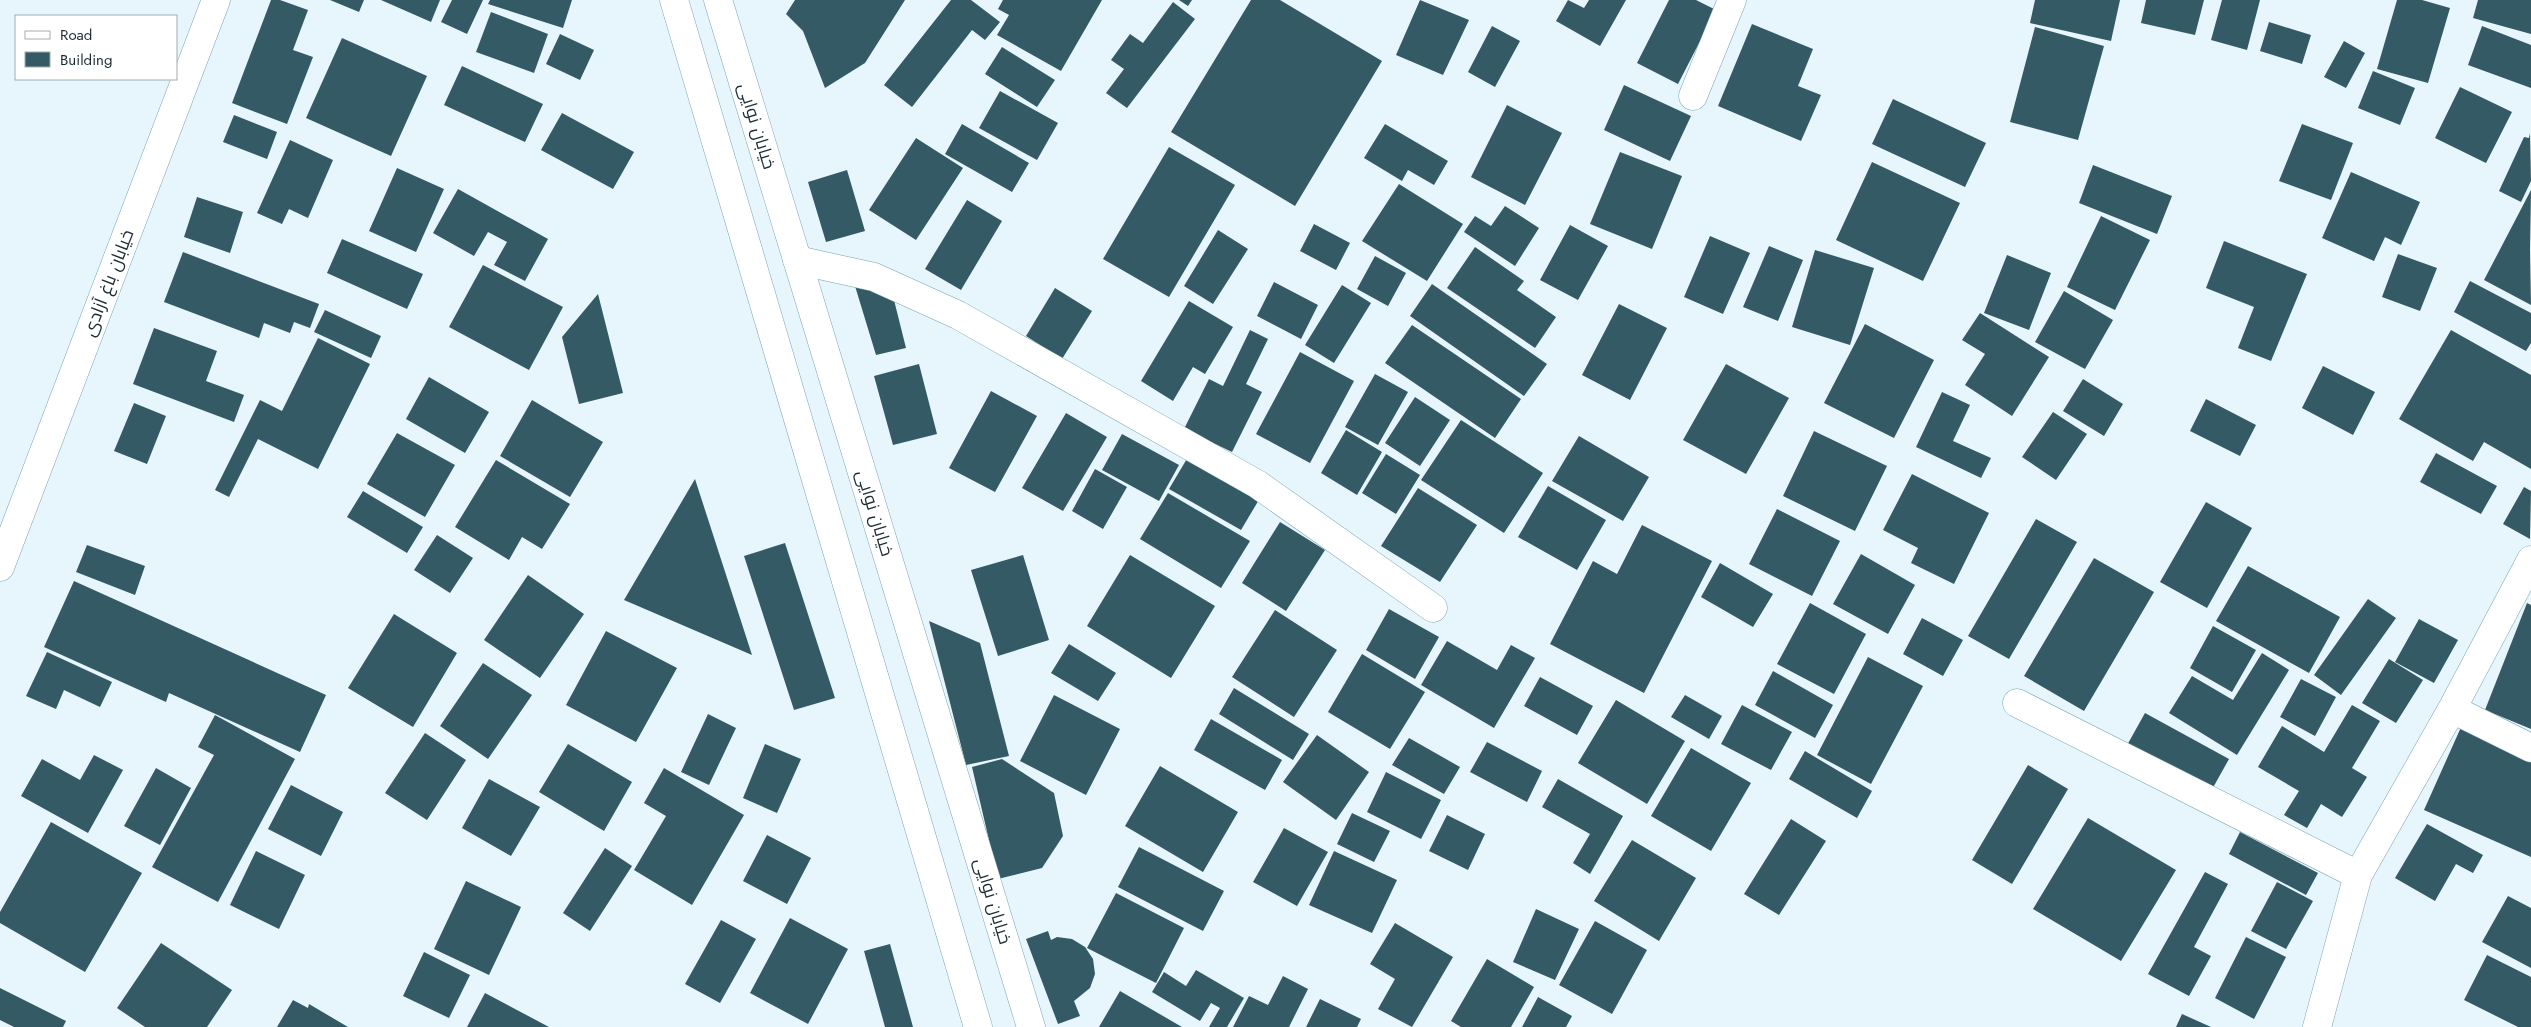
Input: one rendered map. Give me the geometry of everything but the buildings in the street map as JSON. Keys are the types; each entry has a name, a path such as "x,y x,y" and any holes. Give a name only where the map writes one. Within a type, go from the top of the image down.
{"street":[{"name":"خیابان باغ آزادی","path":"0,567 216,0"},
{"path":"674,0 978,1027"},
{"name":"خیابان نوایی","path":"718,0 1031,1027"},
{"path":"1693,96 1732,0"},
{"path":"797,260 874,277 958,315 1257,484 1432,608"},
{"path":"2316,1027 2358,875 2452,709 2531,560"},
{"path":"2017,703 2358,875"},
{"path":"2452,709 2531,748"}]}
